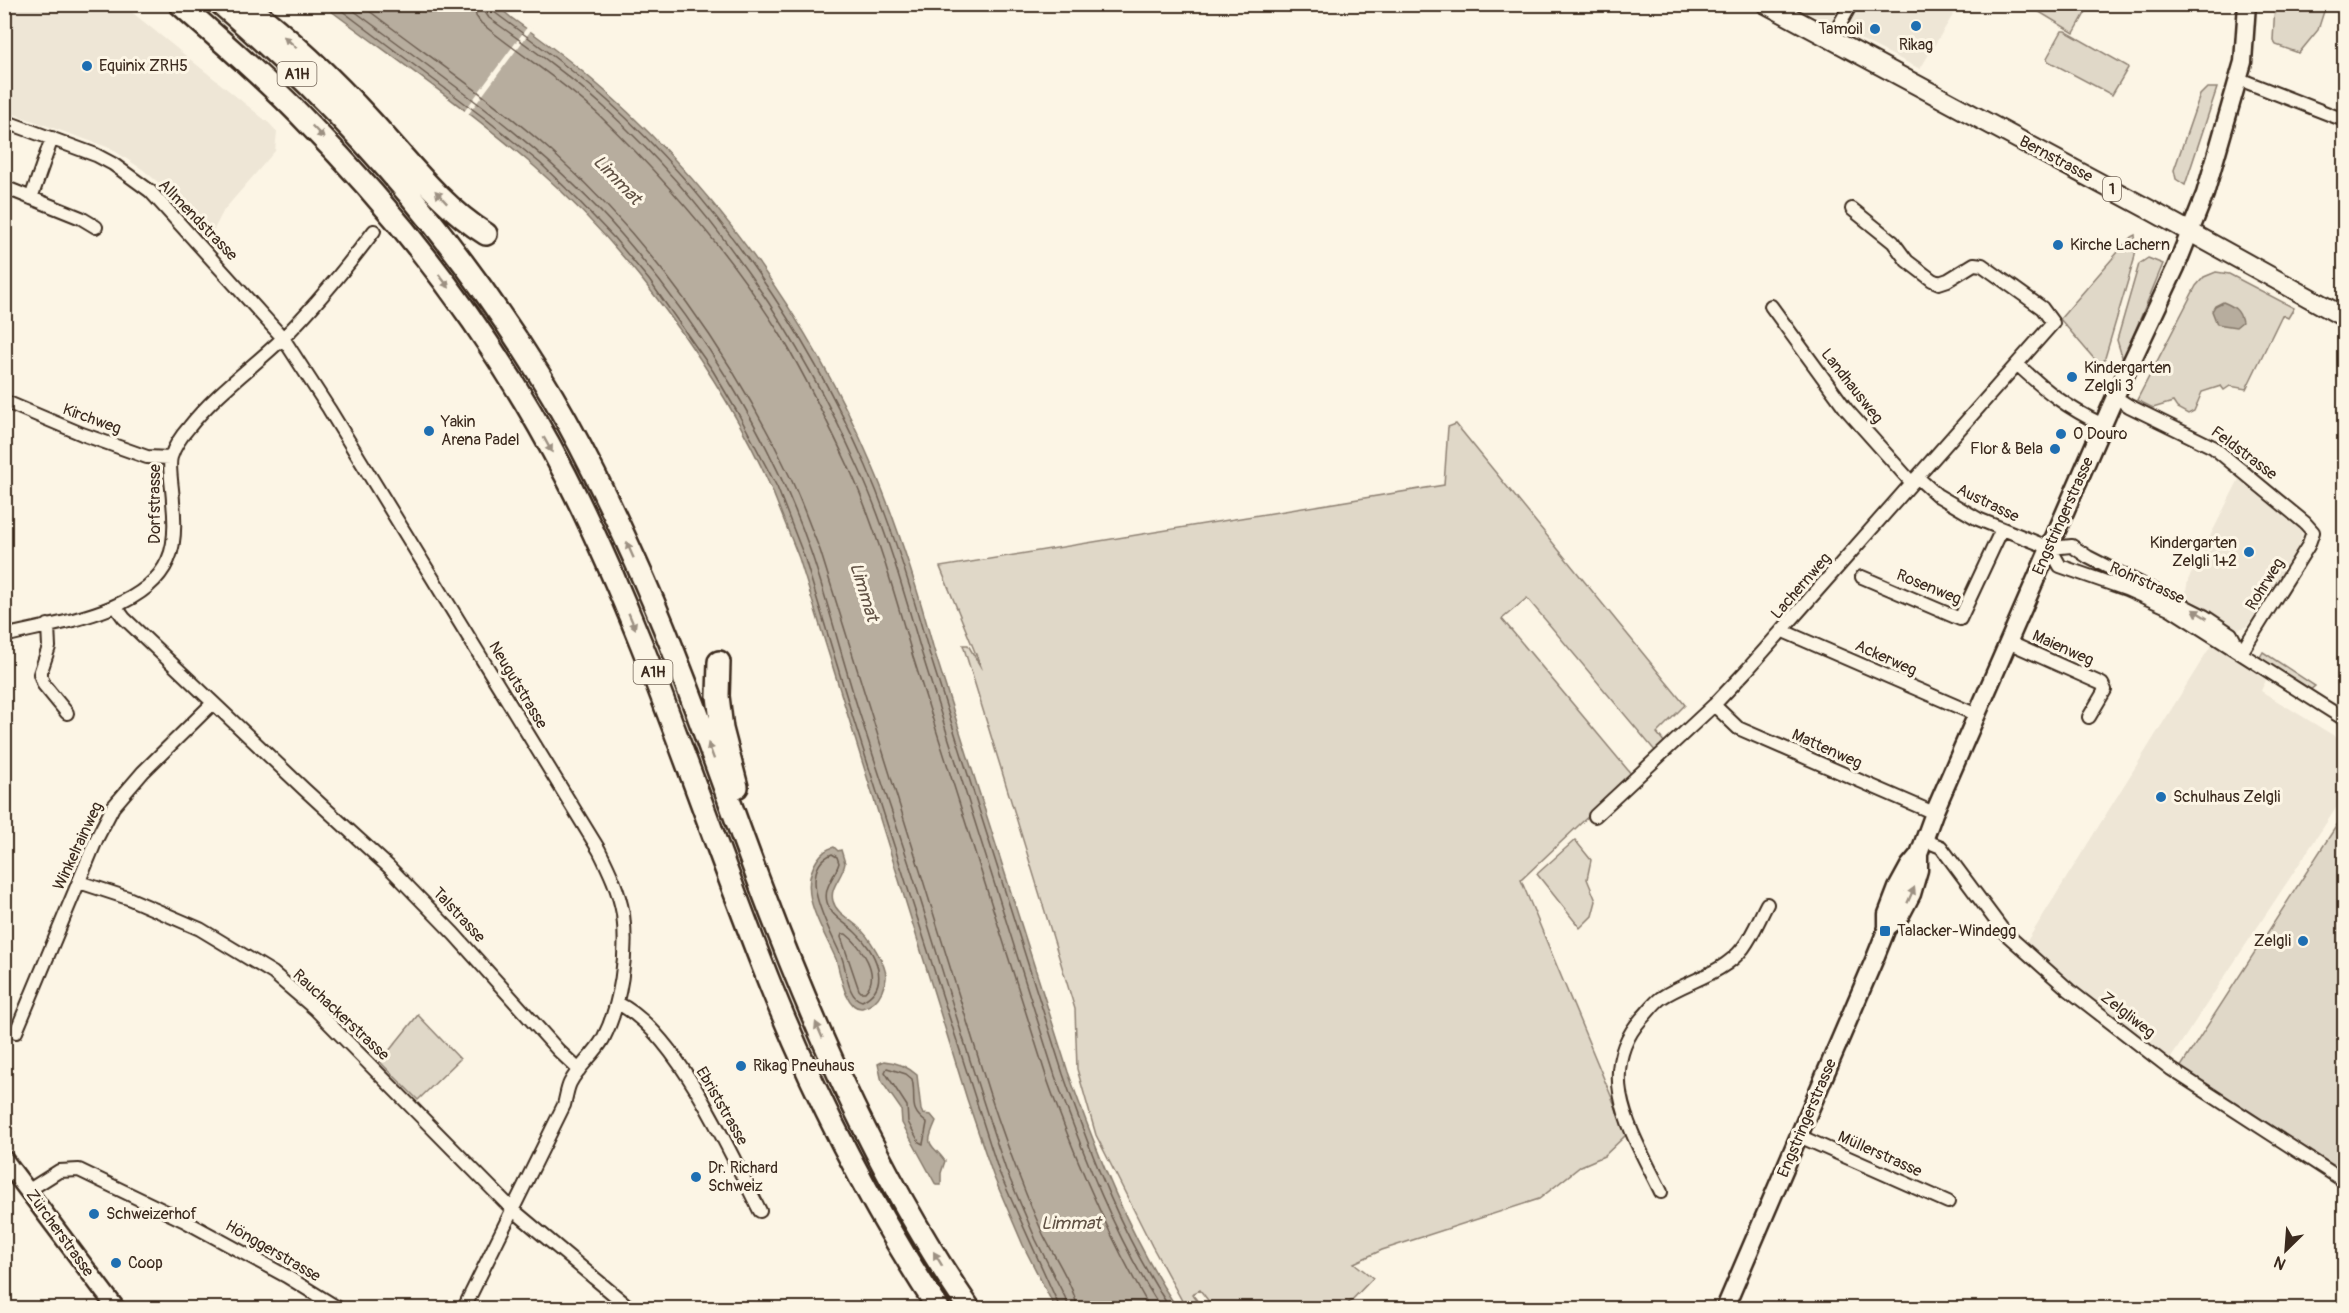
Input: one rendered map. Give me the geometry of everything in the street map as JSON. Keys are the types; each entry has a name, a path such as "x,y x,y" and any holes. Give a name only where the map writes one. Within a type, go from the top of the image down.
{"highway":[{"name":"A1H","path":"180,4 276,91 394,216 457,297 514,384 565,474 620,591 662,694 773,992 826,1112 889,1230 938,1308"},
{"name":"A1H","path":"221,4 318,94 409,193 473,275 541,376 585,455 644,580 682,672 762,890 818,1030 861,1124 911,1215 969,1308"},
{"path":"245,4 324,73 453,209 486,234"},
{"path":"719,662 718,696 722,729 762,890"}],"main road":[{"name":"Bernstrasse","path":"1766,4 2344,317"},
{"name":"Engstringerstrasse","path":"1725,1308 1887,928 1887,914 1897,888 1922,847 1934,813 2008,642 2190,232 2205,194 2243,62 2247,4"},
{"name":"Zürcherstrasse","path":"4,1159 116,1308"}],"street":[{"path":"1831,40 1851,4"},
{"path":"2239,78 2344,120"},
{"name":"Allmendstrasse","path":"4,121 96,155 113,164 150,191 283,338"},
{"path":"32,198 52,138"},
{"path":"4,187 81,218 96,227"},
{"name":"Lachernweg","path":"1595,816 1714,705 1783,631 2053,323 2042,308 1982,266 1974,264 1939,283 1925,277 1906,261 1893,242 1852,209"},
{"name":"Dorfstrasse","path":"4,636 116,607 155,582 169,559 173,546 175,517 170,458 189,426 283,338 317,301 374,231"},
{"name":"Landhausweg","path":"1771,306 1846,410 1915,480"},
{"name":"Neugutstrasse","path":"283,338 435,581 593,840 613,878 623,914 624,951 617,1003 603,1038 591,1058 579,1070"},
{"path":"2017,364 2052,396 2103,425"},
{"name":"Feldstrasse","path":"2115,397 2213,447 2313,532"},
{"name":"Kirchweg","path":"4,401 82,434 147,457 170,458"},
{"name":"Austrasse","path":"1915,480 1957,508 2050,549"},
{"name":"Rosenweg","path":"1862,577 1960,620 2002,529"},
{"name":"Rohrweg","path":"2241,653 2308,546 2313,532"},
{"name":"Rohrstrasse","path":"2241,653 2231,634 2192,609 2088,557 2072,546 2050,549 2060,566 2126,589 2169,608 2344,719"},
{"name":"Talstrasse","path":"116,607 124,618 213,703 389,867 454,934 555,1048 579,1070"},
{"path":"48,625 49,647 40,674 44,685 67,713"},
{"name":"Ackerweg","path":"1783,631 1977,715"},
{"name":"Maienweg","path":"2008,642 2102,684 2105,690 2089,717"},
{"name":"Winkelrainweg","path":"16,1032 97,838 113,807 143,772 213,703"},
{"name":"Mattenweg","path":"1714,705 1738,728 1934,813"},
{"name":"Zelgliweg","path":"1922,847 1941,847 2005,933 2068,990 2171,1069 2344,1181"},
{"name":"Rauchackerstrasse","path":"79,882 128,898 200,929 273,973 315,1009 512,1209 630,1308"},
{"path":"1661,1191 1633,1133 1619,1096 1619,1071 1624,1045 1636,1026 1659,999 1733,959 1743,948 1767,904"},
{"name":"Ebriststrasse","path":"617,1003 643,1021 698,1091 760,1211"},
{"path":"464,1308 564,1105 569,1084 579,1070"},
{"name":"Müllerstrasse","path":"1799,1136 1948,1202"},
{"name":"Hönggerstrasse","path":"29,1190 59,1171 79,1170 183,1220 286,1276 338,1308"}],"shaded area":[{"path":"4,5 123,5 270,124 277,132 275,151 224,210 210,237 165,188 142,169 110,148 5,111"},
{"path":"1792,5 1959,5 1920,69"},
{"path":"2032,5 2082,5 2088,8 2074,33 2031,7"},
{"path":"2275,5 2326,5 2318,30 2299,53 2276,45 2273,40"},
{"path":"2062,31 2127,66 2128,68 2112,95 2048,61 2047,58"},
{"path":"2207,88 2217,88 2185,185 2176,179 2174,170 2200,95"},
{"path":"2135,235 2134,260 2102,368 2060,319"},
{"path":"2148,258 2163,264 2123,360 2117,340 2139,264"},
{"path":"2216,272 2229,274 2294,308 2288,318 2282,315 2246,389 2230,386 2224,390 2221,386 2202,392 2194,411 2188,414 2177,408 2173,402 2153,408 2137,400 2196,286 2204,277"},
{"path":"1456,424 1685,705 1657,733 1665,743 1656,752 1527,598 1502,619 1632,775 1521,880 1627,1134 1604,1156 1581,1166 1539,1199 1382,1250 1354,1263 1373,1278 1344,1308 1214,1308 1200,1290 1192,1294 1203,1308 1186,1308 1096,1135 1077,1069 1075,1009 963,645 968,645 982,669 940,567 1444,485 1448,427"},
{"name":"Kindergarten Zelgli 1+2","path":"2239,479 2301,530 2302,536 2298,547 2250,622 2246,627 2239,629 2189,598 2186,591 2188,580"},
{"name":"Zelgli","path":"2212,644 2266,680 2261,691 2344,742 2344,796 2169,1061 2101,1011 2024,946"},
{"path":"2263,652 2315,686 2310,690 2259,659"},
{"name":"Zelgli","path":"2344,814 2344,1172 2180,1068"},
{"path":"1575,840 1591,860 1587,879 1596,901 1592,916 1580,928 1537,874"},
{"path":"418,1015 460,1059 418,1100 380,1062"}],"water":[{"name":"Limmat","path":"478,3 498,7 583,72 629,113 672,157 712,203 785,302 846,409 890,510 1068,1072 1115,1193 1144,1252 1177,1308 1055,1308 1023,1245 993,1175 967,1099 799,558 772,490 751,446 700,359 639,276 571,200 484,125 323,5"},
{"path":"2223,302 2240,314 2242,322 2236,327 2217,324 2212,311 2215,306"},
{"path":"834,847 838,851 841,850 845,863 833,891 833,901 840,912 867,937 880,958 885,972 886,981 882,991 871,1004 862,1008 856,1007 847,997 836,959 810,897 811,872 821,855"},
{"path":"884,1061 902,1065 917,1075 921,1110 923,1114 931,1115 936,1121 930,1136 930,1144 945,1161 941,1173 941,1185 936,1185 902,1123 901,1109 882,1082 878,1064"}],"pier":[{"path":"528,26 532,29 467,116 463,113"}],"place":[{"name":"Rikag","path":"1916,26"},
{"name":"Tamoil","path":"1875,29"},
{"name":"Equinix ZRH5","path":"87,66"},
{"name":"Kirche Lachern","path":"2058,245"},
{"name":"Kindergarten Zelgli 3","path":"2072,377"},
{"name":"Yakin Arena Padel","path":"429,431"},
{"name":"O Douro","path":"2061,434"},
{"name":"Flor & Bela","path":"2055,449"},
{"name":"Kindergarten Zelgli 1+2","path":"2249,552"},
{"name":"Schulhaus Zelgli","path":"2161,797"},
{"name":"Talacker-Windegg","path":"1885,931"},
{"name":"Zelgli","path":"2303,941"},
{"name":"Rikag Pneuhaus","path":"741,1066"},
{"name":"Dr. Richard Schweiz","path":"696,1177"},
{"name":"Schweizerhof","path":"94,1214"},
{"name":"Coop","path":"116,1263"}]}
